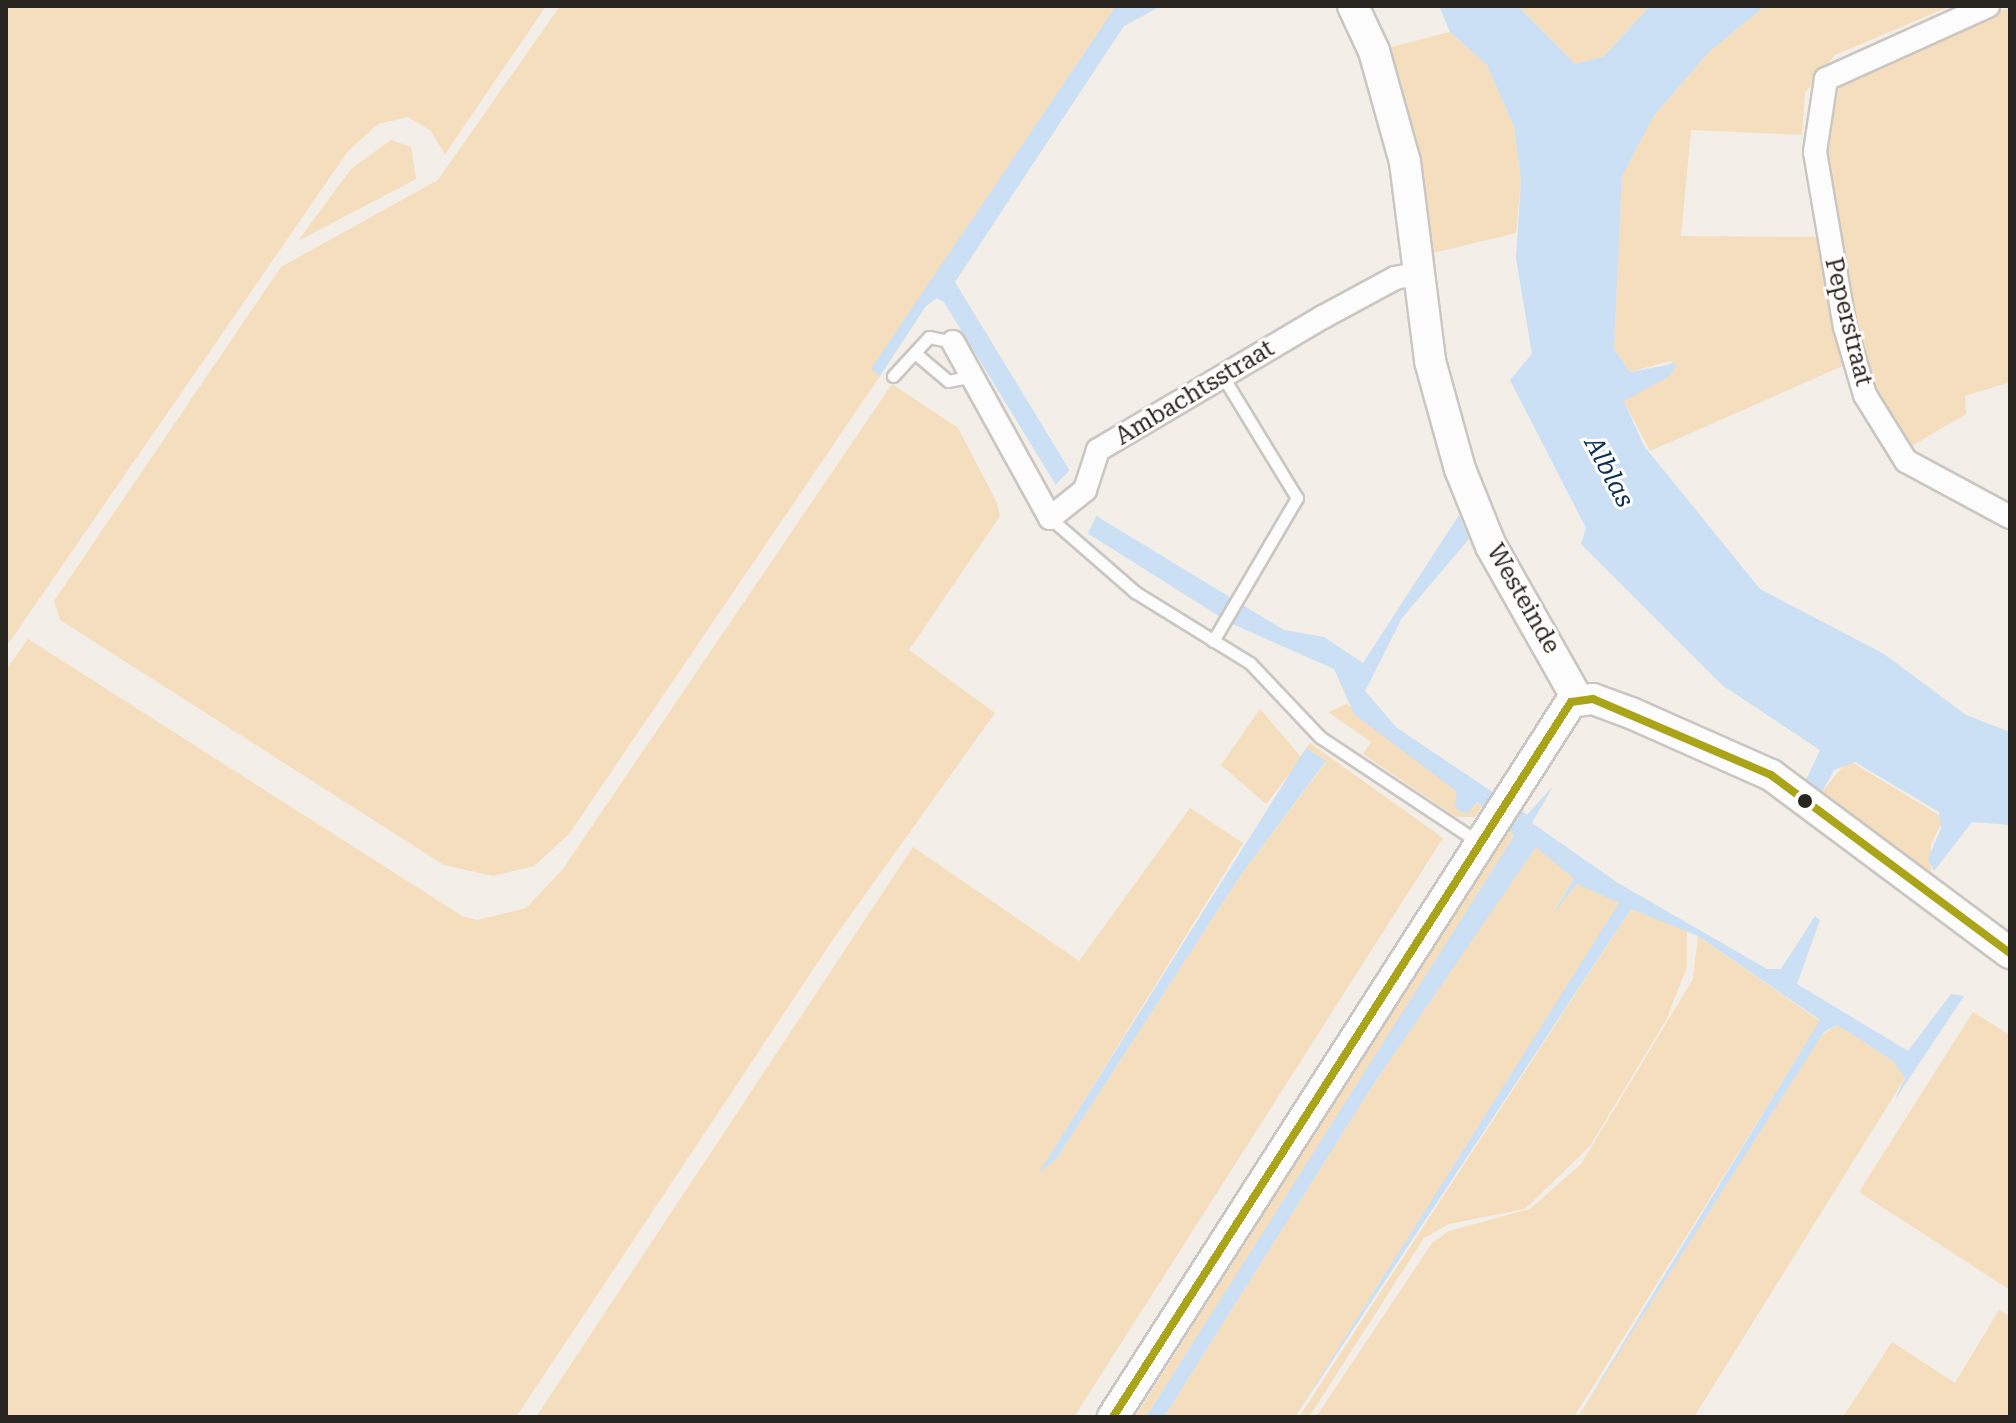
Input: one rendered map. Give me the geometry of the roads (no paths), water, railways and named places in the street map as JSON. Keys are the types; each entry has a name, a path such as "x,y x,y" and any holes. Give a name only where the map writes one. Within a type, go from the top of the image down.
{"street":[{"name":"Westeinde","path":"1353,6 1374,51 1405,162 1430,361 1460,469 1491,546 1578,700"},
{"name":"Peperstraat","path":"1988,6 1826,79 1815,152 1845,327 1865,395 1906,461 2010,517"},
{"name":"Ambachtsstraat","path":"1057,513 1085,490 1098,450 1395,278 1420,273"},
{"path":"953,342 1057,513"},
{"path":"1113,1417 1560,712 1578,700 1631,713 1771,775 2010,953"}],"lane":[{"path":"893,376 929,337 953,342"},
{"path":"915,353 948,381 973,376"},
{"path":"1213,641 1297,498 1223,377"},
{"path":"1057,513 1135,592 1250,663 1320,737 1484,833"}],"water":[{"path":"1116,6 1161,6 1124,26 955,282 1098,517 1284,630 1324,637 1363,663 1459,515 1469,539 1402,618 1365,691 1397,728 1527,815 1553,786 1532,823 1618,883 1767,969 1781,969 1815,916 1820,920 1797,984 1908,1051 1951,994 1964,996 1894,1101 1905,1078 1893,1061 1837,1025 1824,1032 1578,1417 1820,1020 1698,936 1631,909 1295,1417 1619,903 1577,884 1553,913 1574,879 1536,847 1373,1085 1164,1417 1146,1417 1514,836 1477,802 1467,814 1455,808 1456,791 1354,714 1334,669 1230,623 1084,531 944,302 937,298 926,306 880,376 871,369"},
{"name":"Alblas","path":"1439,6 1518,6 1575,64 1603,57 1650,6 1765,6 1708,53 1653,117 1622,176 1614,349 1630,372 1678,363 1670,376 1624,401 1644,446 1760,589 1884,654 1966,715 2010,732 2010,825 1972,822 1934,871 1928,859 1941,828 1939,812 1855,762 1834,770 1822,792 1805,782 1820,750 1722,685 1581,544 1586,528 1510,380 1532,354 1516,258 1521,180 1514,127 1487,65 1450,32"},
{"path":"1306,748 1326,761 1240,876 1057,1158 1038,1174"}]}
